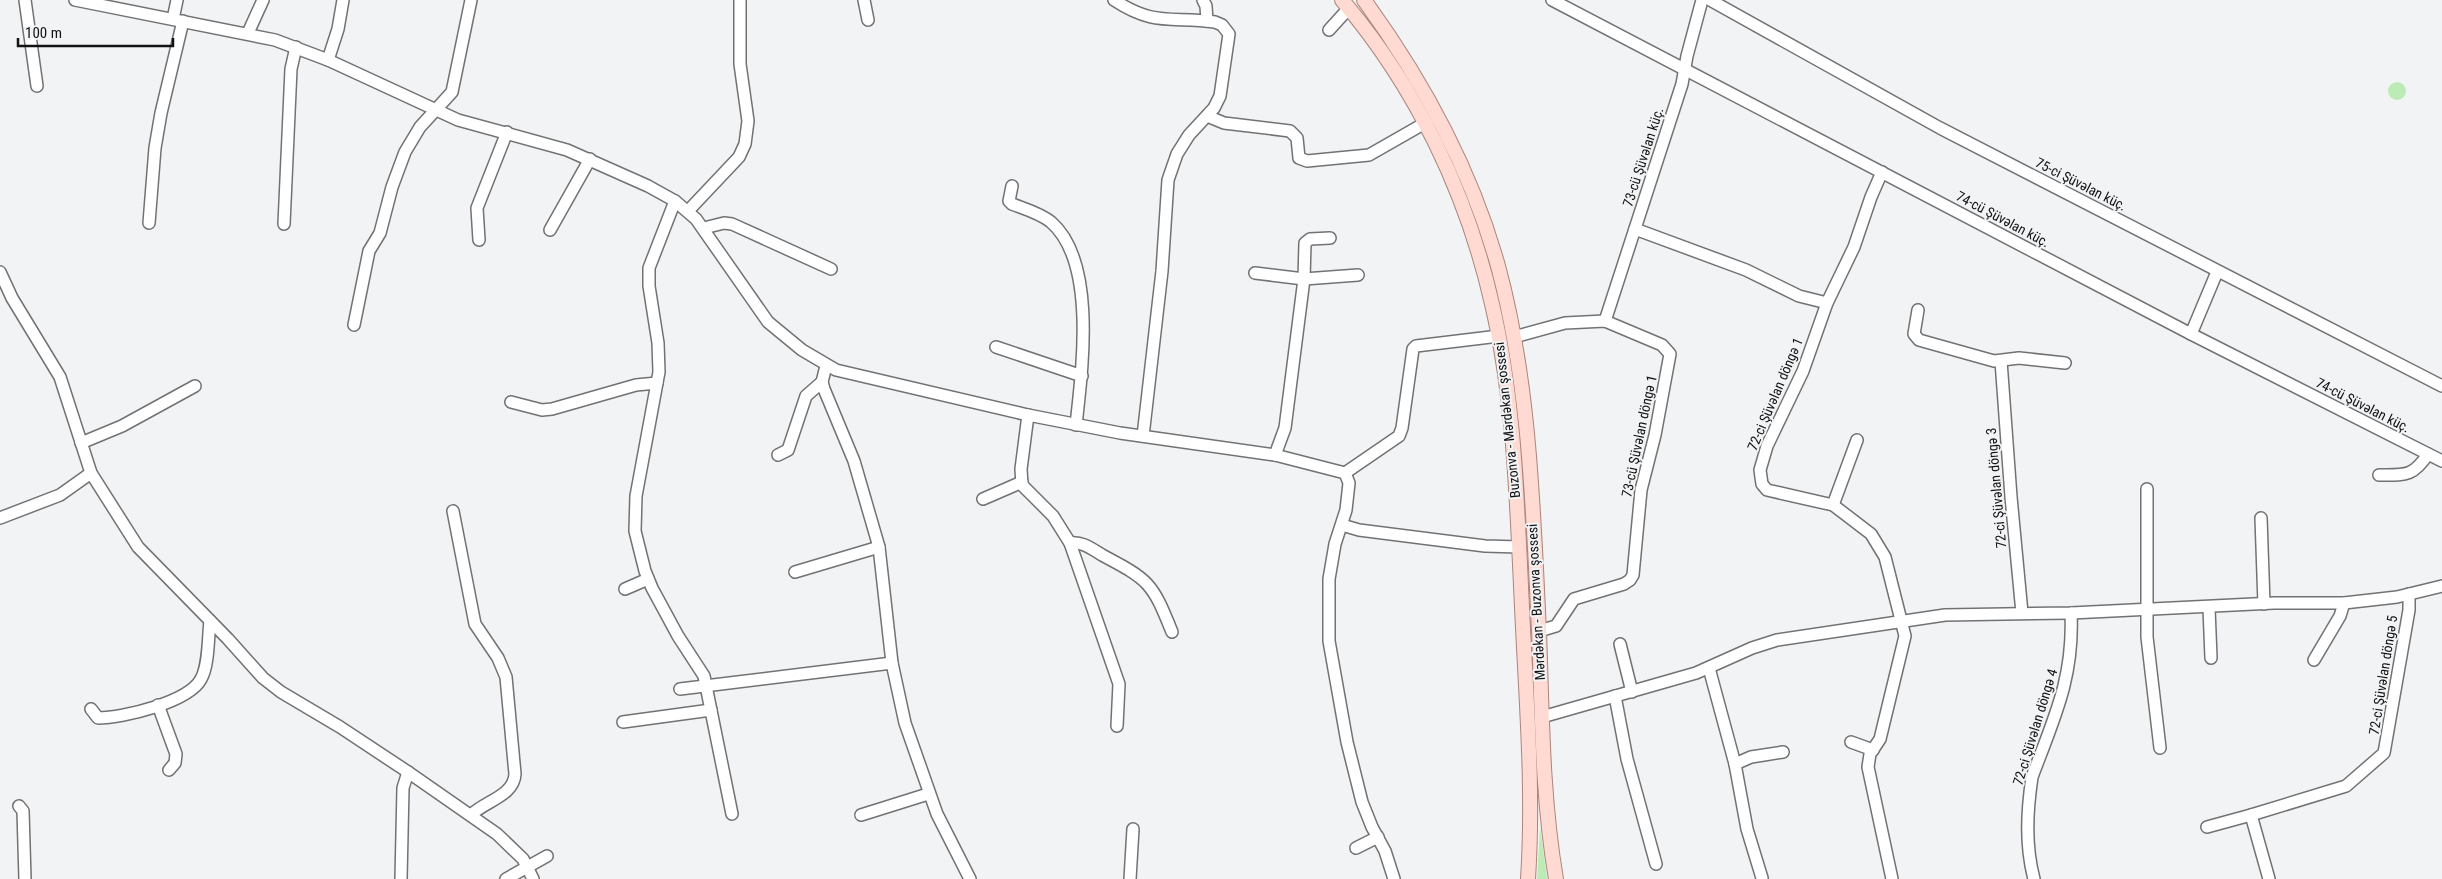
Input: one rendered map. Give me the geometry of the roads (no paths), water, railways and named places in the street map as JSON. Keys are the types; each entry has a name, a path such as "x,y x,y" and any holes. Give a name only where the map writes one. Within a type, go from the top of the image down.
{"main road":[{"name":"Mərdəkan - Buzonva şossesi","path":"1364,0 1394,41 1428,96 1455,150 1490,240 1514,337 1528,442 1548,833 1556,879"},
{"name":"Buzonva - Mərdəkan şossesi","path":"1346,4 1382,52 1425,123 1453,183 1473,236 1493,304 1499,336 1512,444 1519,547 1531,814 1528,879"}],"street":[{"path":"26,0 37,86"},
{"path":"75,0 248,33 296,47 470,124 542,141 590,159 648,186 675,201 688,211 704,228 768,322 802,350 826,366 849,374 1076,425 1275,456 1346,473 1382,450 1399,436 1402,428 1413,349 1416,346 1499,336"},
{"path":"149,223 155,148 178,20 177,0"},
{"path":"248,33 263,0"},
{"path":"328,60 338,29 343,0"},
{"path":"354,325 369,251 380,233 392,187 405,152 420,127 449,98 454,86 471,0"},
{"path":"688,211 739,157 745,144 748,121 740,64 740,0"},
{"path":"864,0 868,20"},
{"path":"1114,0 1125,8 1153,19 1214,22 1227,29 1230,42 1220,96 1208,116 1189,135 1176,154 1168,180 1156,324 1143,436"},
{"path":"1203,0 1206,6 1206,21"},
{"name":"74-cü Şüvəlan küç.","path":"1552,0 2190,334 2442,461"},
{"name":"73-cü Şüvəlan küç.","path":"1605,321 1685,68 1702,0"},
{"name":"75-ci Şüvəlan küç.","path":"1710,0 1940,128 2442,386"},
{"path":"1329,30 1346,4"},
{"path":"284,224 291,69 296,47"},
{"path":"1208,116 1224,123 1290,131 1296,138 1299,158 1307,160 1369,155 1425,123"},
{"path":"479,240 477,208 507,132"},
{"path":"550,230 590,159"},
{"name":"72-ci Şüvəlan döngə 1","path":"1882,172 1871,197 1854,247 1828,303 1803,371 1768,446 1761,465 1760,478 1767,490 1833,505 1865,529 1880,546 1890,573 1906,636 1880,738 1868,760 1868,767 1892,879"},
{"path":"1012,186 1009,201 1049,220 1058,228 1073,256 1080,286 1084,322 1082,376 1076,425"},
{"path":"675,201 649,268 649,286 658,344 657,383 635,509 635,531 648,579 678,636 699,668 707,686 732,814"},
{"path":"704,228 724,223 732,224 831,270"},
{"path":"1635,229 1746,270 1799,296 1828,303"},
{"path":"1275,456 1286,428 1307,240 1330,238"},
{"path":"0,272 12,298 60,377 91,473 138,547 262,678 281,692 340,727 471,815 512,847 528,866 533,879"},
{"path":"2190,334 2217,272"},
{"path":"1255,273 1304,279 1358,275"},
{"path":"1918,310 1914,329 1915,338 1985,359 2001,361 2018,358 2065,363"},
{"name":"73-cü Şüvəlan döngə 1","path":"1514,337 1565,323 1591,320 1605,321 1662,345 1670,354 1655,436 1641,490 1633,575 1624,584 1574,599 1556,626 1539,631"},
{"path":"996,347 1082,376"},
{"name":"72-ci Şüvəlan döngə 3","path":"2001,361 2022,613"},
{"path":"778,455 788,450 806,396 822,382 826,366"},
{"path":"822,382 854,461 879,546 892,663 905,723 928,794 970,879"},
{"path":"511,402 542,410 552,409 636,385 657,383"},
{"path":"81,443 122,426 195,386"},
{"path":"1028,415 1021,469 1022,482 1026,490 1053,516 1070,542 1119,684 1117,726"},
{"path":"1833,505 1857,440"},
{"path":"2379,475 2408,474 2420,466 2428,454"},
{"path":"0,518 60,495 91,473"},
{"path":"1346,473 1349,489 1342,526 1335,544 1329,579 1329,641 1356,777 1368,818 1385,852 1394,879"},
{"path":"983,499 1022,482"},
{"path":"2147,489 2145,610 2150,675 2160,748"},
{"path":"454,511 475,624 498,658 506,677 514,774 514,781 508,791 483,805 471,815"},
{"path":"2261,518 2264,604"},
{"path":"1342,526 1359,530 1475,545 1519,547"},
{"path":"1070,542 1083,544 1147,581 1159,600 1172,632"},
{"path":"795,572 879,546"},
{"path":"625,589 648,579"},
{"path":"1542,717 1709,668 1752,648 1777,640 1903,621 1945,615 2071,613 2264,604 2344,603 2409,594 2442,586"},
{"name":"72-ci Şüvəlan döngə 5","path":"2208,828 2346,786 2384,753 2407,619 2409,594"},
{"path":"2314,660 2340,616 2344,603"},
{"path":"2209,608 2210,658"},
{"name":"72-ci Şüvəlan döngə 4","path":"2034,879 2027,845 2030,789 2032,777 2066,684 2071,640 2071,613"},
{"path":"91,709 98,718 109,718 158,705 191,690 201,680 206,668 210,621"},
{"path":"1620,644 1632,692"},
{"path":"680,689 892,663"},
{"path":"1709,668 1735,764 1741,805 1762,878"},
{"path":"1616,696 1626,759 1656,864"},
{"path":"158,705 176,754 175,763 169,770"},
{"path":"623,722 711,710"},
{"path":"1851,742 1873,750"},
{"path":"1735,764 1751,757 1783,752"},
{"path":"401,879 403,788 408,772"},
{"path":"861,815 928,794"},
{"path":"19,806 22,811 25,879"},
{"path":"2251,815 2269,879"},
{"path":"1130,879 1133,828"},
{"path":"1356,848 1378,837"},
{"path":"506,879 547,856"}]}
